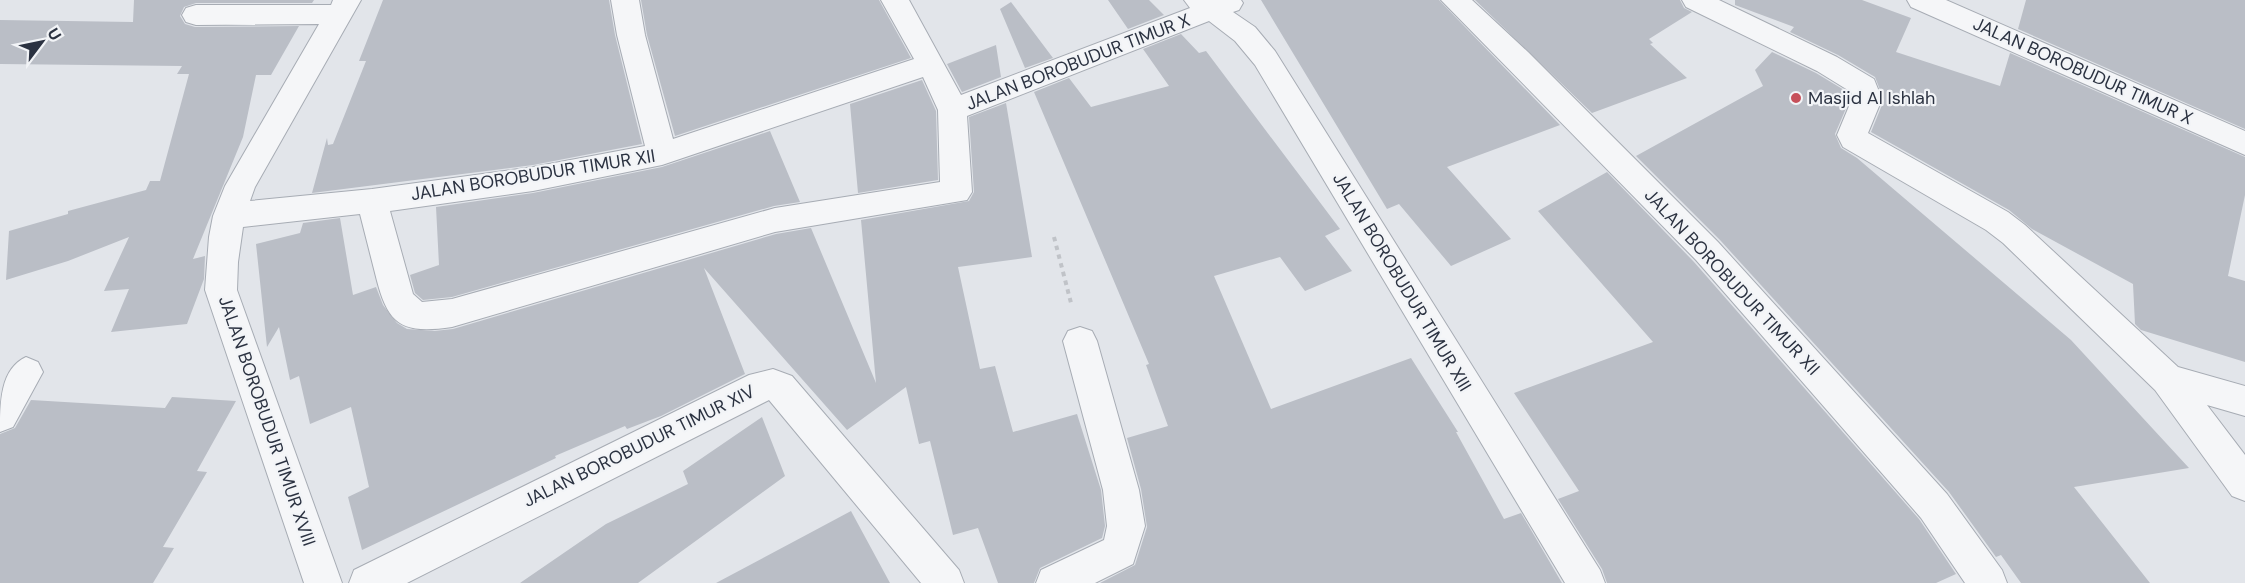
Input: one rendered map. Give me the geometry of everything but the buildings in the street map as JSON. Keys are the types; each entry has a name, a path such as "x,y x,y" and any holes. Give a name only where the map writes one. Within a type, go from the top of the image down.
{"street":[{"path":"625,0 631,35 662,154"},
{"path":"372,201 398,300 406,312 423,318 452,313 775,220 957,192 952,127 953,110 932,64 895,0"},
{"name":"JALAN BOROBUDUR TIMUR XII","path":"1455,0 1518,59 1707,251 1934,506 1988,583"},
{"path":"1696,0 1827,63 1864,86 1867,99 1852,135 1854,139 1997,221 2014,234 2167,379 2245,484"},
{"name":"JALAN BOROBUDUR TIMUR X","path":"1921,0 2153,101 2245,144"},
{"name":"JALAN BOROBUDUR TIMUR X","path":"953,110 1216,3"},
{"name":"JALAN BOROBUDUR TIMUR XIII","path":"1216,3 1265,58 1586,583"},
{"path":"196,15 343,7"},
{"name":"JALAN BOROBUDUR TIMUR XVIII","path":"323,583 220,290 220,258 229,216 240,186 343,7"},
{"name":"JALAN BOROBUDUR TIMUR XII","path":"229,216 372,201 533,179 662,154 932,64"},
{"path":"1055,583 1120,551 1126,526 1120,490 1080,341"},
{"path":"0,416 26,372"},
{"path":"2167,379 2245,401"},
{"name":"JALAN BOROBUDUR TIMUR XIV","path":"368,583 761,386 773,384 780,387 945,583"}],"path":[{"path":"1054,237 1080,341"}],"place":[{"name":"Masjid Al Ishlah","path":"1796,98"}]}
